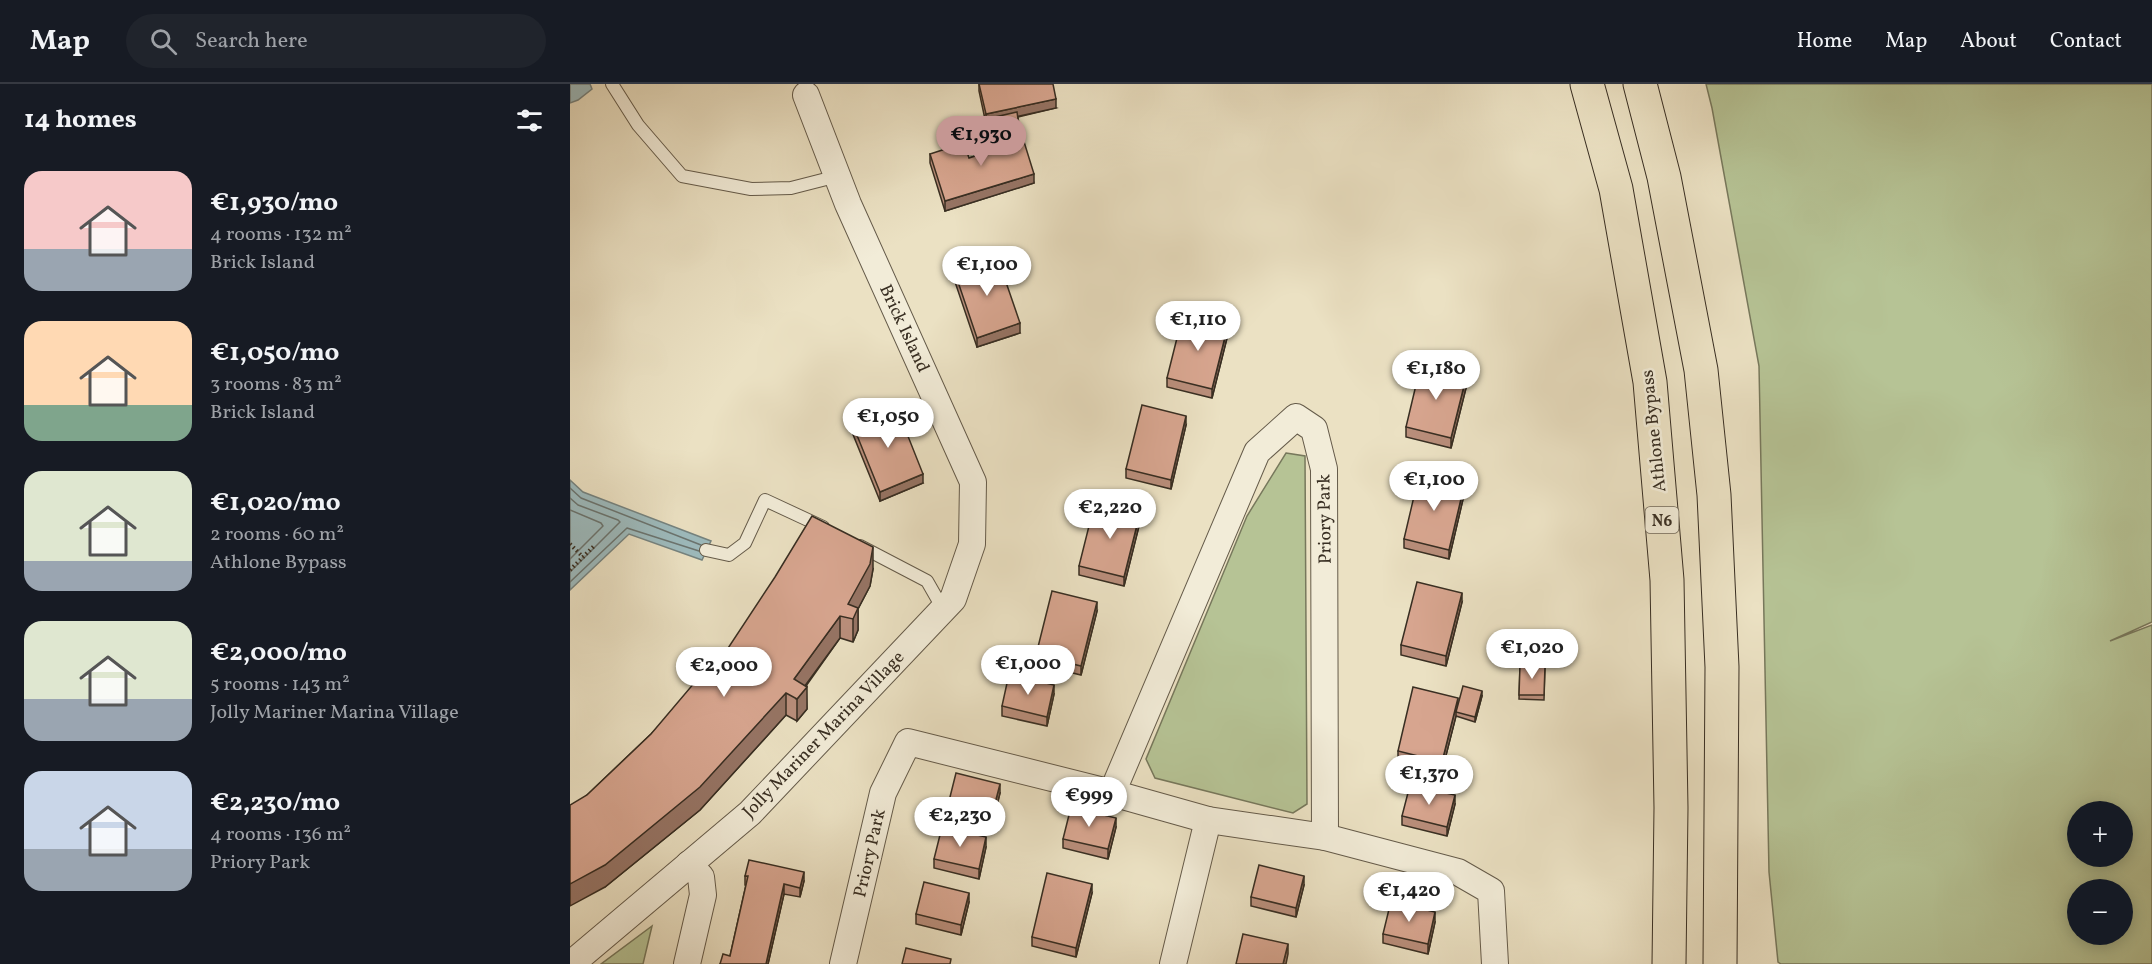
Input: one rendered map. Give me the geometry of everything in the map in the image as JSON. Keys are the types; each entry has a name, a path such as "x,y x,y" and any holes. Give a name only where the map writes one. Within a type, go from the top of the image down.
{"highway":[{"name":"Athlone Bypass","path":"1587,84 1616,189 1650,382 1667,580 1671,808 1669,964"},
{"path":"1640,84 1664,177 1701,370 1714,495 1722,667 1720,964"}],"street":[{"name":"Brick Island","path":"805,89 848,204 973,482 972,544 948,604"},
{"name":"Priory Park","path":"1112,793 1257,452 1296,417 1314,429 1324,469 1325,837"},
{"name":"Jolly Mariner Marina Village","path":"571,964 750,813 948,604"},
{"name":"Priory Park","path":"843,964 883,793 908,742 1112,793 1208,820 1325,837 1458,872 1491,891 1495,964"},
{"path":"1173,964 1208,820"},
{"path":"687,964 703,895 701,877 689,864"}],"lane":[{"path":"612,84 638,125 682,176 751,189 791,188 838,176"},
{"path":"706,550 729,555 745,543 765,500 831,531"},
{"path":"850,541 927,581 948,604"}],"path":[{"path":"570,544 583,557"},
{"path":"570,570 596,545"}],"green space":[{"path":"1706,84 2152,84 2152,622 2110,641 2152,625 2152,964 1781,964 1778,962 1769,872 1759,366"},
{"path":"1286,453 1305,456 1307,804 1293,813 1155,778 1146,759 1247,516"},
{"path":"652,926 643,964 601,964"}],"water":[{"path":"570,84 590,84 592,89 570,103"},
{"path":"570,480 583,492 711,541 702,560 629,534 570,590"}],"building":[{"path":"979,84 1053,84 1056,99 986,114"},
{"path":"1017,112 1020,133 995,141 995,145 986,119"},
{"path":"1021,132 1034,174 945,201 930,154 964,143 969,158 997,149 995,141"},
{"path":"997,256 1020,323 977,338 954,270"},
{"path":"1183,314 1228,325 1212,389 1167,378"},
{"path":"1421,364 1467,374 1451,438 1406,427"},
{"path":"1142,405 1186,416 1171,480 1126,469"},
{"path":"896,406 923,474 880,492 852,423"},
{"path":"1419,475 1464,486 1449,550 1404,539"},
{"path":"1095,502 1140,513 1124,577 1079,566"},
{"path":"812,516 873,547 870,564 848,604 858,608 853,619 840,616 794,679 807,687 797,699 786,693 700,787 605,865 570,884 570,805 587,795 651,734 706,669 711,674"},
{"path":"1417,582 1462,593 1446,656 1401,645"},
{"path":"1052,591 1097,602 1081,666 1036,655"},
{"path":"1520,665 1545,666 1544,695 1519,695"},
{"path":"1009,674 1054,685 1047,717 1002,706"},
{"path":"1463,686 1482,691 1475,717 1456,712"},
{"path":"1413,687 1458,698 1442,762 1398,751"},
{"path":"956,773 1000,784 992,815 948,805"},
{"path":"1410,785 1455,795 1447,827 1402,816"},
{"path":"1071,807 1116,818 1108,849 1063,839"},
{"path":"942,827 986,837 979,869 934,859"},
{"path":"749,860 804,872 800,888 784,884 766,964 720,964 723,954 730,956 748,876 745,876"},
{"path":"1259,865 1304,876 1296,908 1251,897"},
{"path":"1047,873 1092,884 1076,948 1032,937"},
{"path":"924,882 969,893 961,925 916,914"},
{"path":"1391,901 1435,912 1428,944 1383,934"},
{"path":"1243,934 1288,944 1283,964 1236,964"},
{"path":"906,948 951,959 950,964 902,964"}]}
